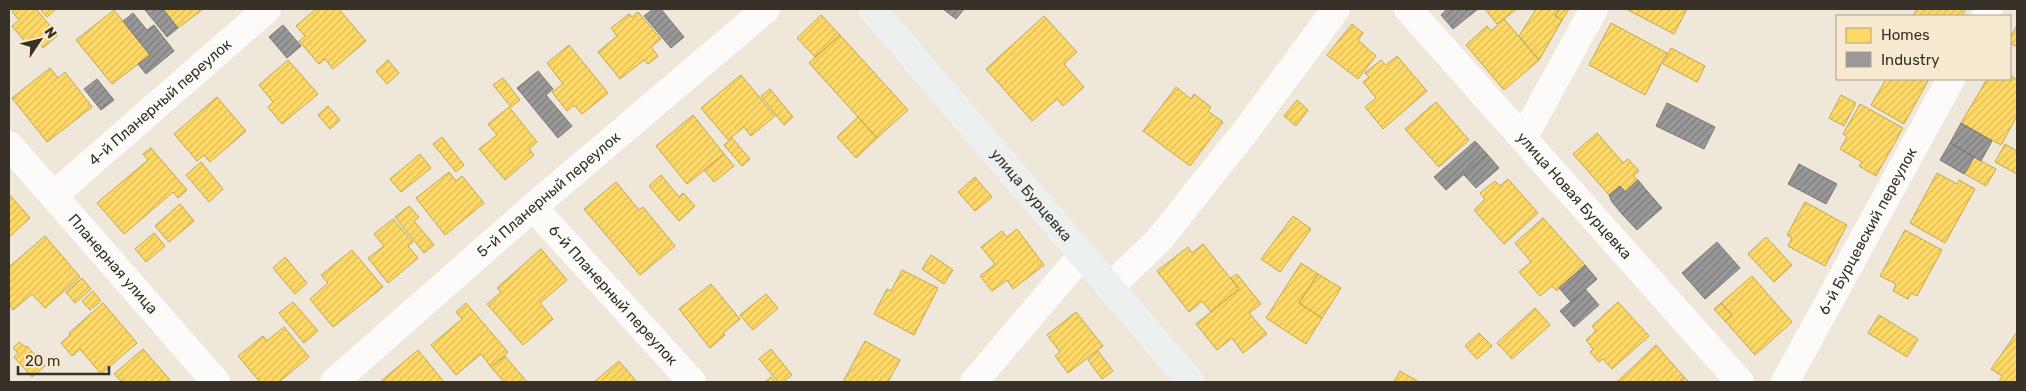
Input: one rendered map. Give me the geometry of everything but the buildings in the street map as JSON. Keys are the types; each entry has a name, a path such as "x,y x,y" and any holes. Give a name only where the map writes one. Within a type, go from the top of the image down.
{"street":[{"name":"4-й Планерный переулок","path":"54,195 267,9"},
{"name":"5-й Планерный переулок","path":"334,382 533,207 766,9"},
{"name":"улица Бурцевка","path":"872,9 1190,382"},
{"path":"1110,287 1159,240 1248,128 1336,9"},
{"name":"улица Новая Бурцевка","path":"1408,9 1740,382"},
{"path":"1524,138 1594,9"},
{"name":"6-й Бурцевский переулок","path":"1785,382 1950,80"},
{"name":"Планерная улица","path":"9,145 216,382"},
{"name":"6-й Планерный переулок","path":"533,207 692,382"},
{"path":"974,382 1082,255"}]}
